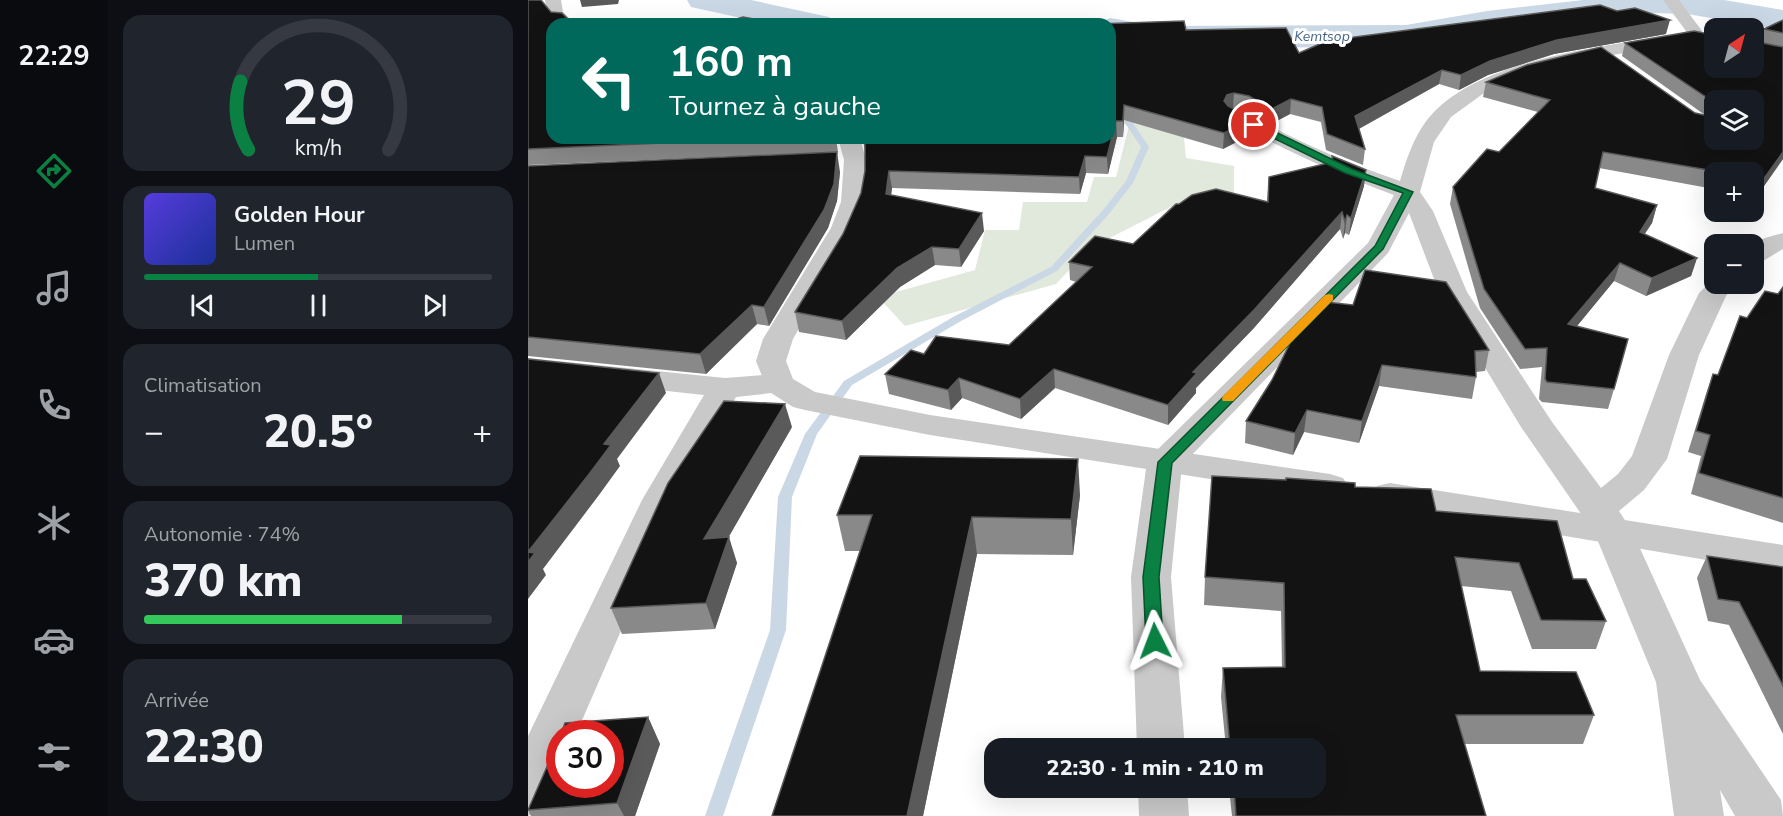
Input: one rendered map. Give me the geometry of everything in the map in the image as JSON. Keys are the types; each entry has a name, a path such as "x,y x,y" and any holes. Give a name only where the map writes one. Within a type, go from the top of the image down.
{"street":[{"path":"553,0 553,9 558,18"},
{"path":"1673,4 1694,31 1690,37"},
{"path":"1160,738 1151,577 1165,462 1379,247 1408,192 1423,142 1444,113 1477,89 1521,70 1601,52 1690,37 1704,39"},
{"path":"1601,52 1619,64"},
{"path":"1235,115 1294,147 1408,192 1421,211 1454,292 1538,427 1606,520 1678,682 1763,816"},
{"path":"792,392 771,361 778,339 844,228 853,202 845,153"},
{"path":"1764,249 1783,241"},
{"path":"1606,520 1649,459 1684,355 1713,294"},
{"path":"528,367 725,388 792,392 860,411 1017,440 1165,462 1606,520 1783,559"},
{"path":"528,794 660,500 725,388"},
{"path":"1678,682 1699,816"},
{"path":"1163,798 1164,816"}],"shaded area":[{"path":"1116,102 1183,127 1186,158 1234,166 1234,205 1194,195 1090,248 1056,284 905,326 878,297 975,270 985,230 1019,230 1023,202 1087,202 1094,177 1116,177 1129,126 1116,120"}],"building":[{"path":"528,0 541,0 551,12 562,13 567,18 546,18 546,144 641,144 528,149"},
{"path":"1600,5 1617,11 1635,8 1670,20 1557,40 1490,61 1461,75 1442,70 1355,116 1365,149 1327,134 1322,107 1291,99 1272,109 1249,96 1234,93 1227,95 1224,101 1228,106 1253,119 1224,133 1124,105 1123,121 1116,121 1116,23 1184,21 1186,30 1286,28 1299,53 1338,36 1347,38"},
{"path":"1783,20 1783,33 1764,29"},
{"path":"1694,31 1704,33 1704,78 1764,78 1764,43 1783,47 1783,152 1764,179 1764,162 1704,162 1704,169 1603,152 1595,188 1657,205 1640,232 1697,258 1652,278 1620,263 1568,324 1628,339 1614,389 1547,382 1545,379 1547,348 1525,349 1484,289 1453,187 1487,149 1499,152 1550,100 1486,82 1527,65 1601,47 1695,113 1704,115 1704,150 1764,150 1764,90 1704,90 1704,96 1625,43"},
{"path":"865,144 1110,144 1107,157 1085,156 1079,177 889,171 886,194 982,213 959,249 932,247 897,268 842,321 795,312 843,234 861,193 865,171"},
{"path":"837,152 834,184 824,210 764,307 752,305 700,354 528,337 528,166"},
{"path":"1332,156 1366,170 1351,218 1347,215 1345,222 1342,212 1254,310 1193,372 1197,373 1168,405 1054,369 1020,399 959,378 948,390 885,374 911,350 924,354 936,336 1009,345 1092,267 1069,262 1095,236 1133,244 1176,204 1192,195 1216,189 1268,202 1269,177 1333,162"},
{"path":"1365,270 1446,282 1489,350 1475,351 1476,377 1382,365 1362,421 1307,410 1295,433 1246,421 1272,380 1295,333 1326,302 1353,305"},
{"path":"1783,287 1783,498 1699,473 1710,435 1696,431 1713,374 1718,375 1740,316 1747,318 1765,291 1778,294"},
{"path":"528,359 659,373 604,444 611,445 528,552"},
{"path":"724,401 785,404 704,539 729,537 706,603 611,608 668,483"},
{"path":"860,456 1078,459 1071,519 972,517 907,816 772,816 872,515 837,515"},
{"path":"1212,476 1355,483 1355,487 1431,489 1436,511 1557,521 1573,579 1586,579 1606,621 1541,620 1519,563 1455,557 1480,671 1576,672 1594,715 1456,715 1486,816 1236,816 1235,798 1326,798 1326,738 1229,738 1223,668 1285,667 1284,583 1205,577"},
{"path":"528,552 535,553 528,562"},
{"path":"1707,556 1783,567 1783,686 1739,602 1718,599"},
{"path":"648,717 624,784 624,720 606,720"},
{"path":"546,769 546,798 619,798 617,803 528,810"}],"waterway":[{"name":"Kemtsop","path":"703,0 788,18"},
{"name":"Kemtsop","path":"1116,30 1158,37 1406,36 1487,21 1647,3 1687,4 1783,20"},
{"path":"714,816 778,630 785,497 811,434 848,383 957,319 1054,269 1106,212 1130,181 1145,147 1129,123 1126,107"}],"slow traffic":[{"path":"1228,399 1329,298"}],"route":[{"path":"1155,641 1151,577 1165,462 1379,247 1408,192 1348,171 1294,147 1254,125"}]}
